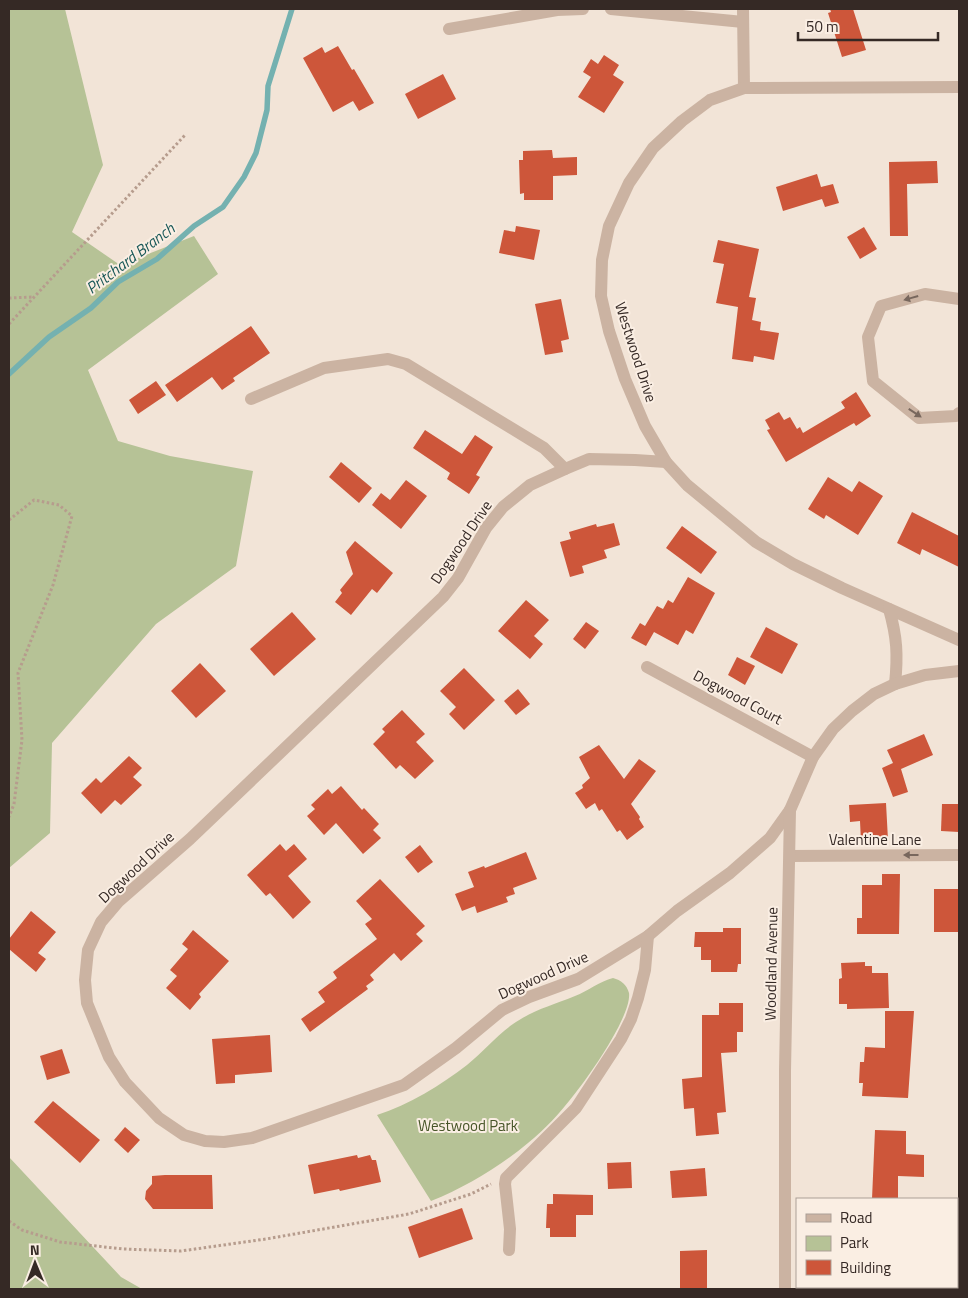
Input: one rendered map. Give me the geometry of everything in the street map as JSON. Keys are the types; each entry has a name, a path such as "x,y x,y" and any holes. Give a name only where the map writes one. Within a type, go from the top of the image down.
{"street":[{"path":"449,29 557,10 583,9"},
{"path":"611,9 743,22"},
{"path":"743,9 744,88"},
{"name":"Westwood Drive","path":"959,87 744,88 710,100 682,120 653,148 629,183 609,226 602,260 601,296 625,379 645,426 666,462 687,485 756,542 793,564 959,640"},
{"path":"959,299 925,294 881,306 868,336 873,382 919,418 956,416 959,413"},
{"path":"251,399 324,368 388,359 406,364 544,448 565,468"},
{"name":"Dogwood Drive","path":"666,462 589,459 530,485 503,507 486,528 458,578 443,597 190,839 118,902 101,922 88,950 85,980 87,1004 109,1057 125,1082 159,1118 184,1135 205,1140 224,1142 252,1138 404,1085 456,1048 502,1010 529,997 578,979 617,956 648,936 677,911 730,873 770,838 790,810"},
{"path":"889,609 896,633 898,658 895,684"},
{"name":"Dogwood Court","path":"647,667 813,757"},
{"name":"Woodland Avenue","path":"785,1289 785,1071 790,810 813,757 833,729 852,711 874,694 895,684 925,675 959,671"},
{"name":"Valentine Lane","path":"790,856 959,855"},
{"path":"509,1250 510,1229 506,1178 576,1108 621,1040 638,998 645,970 648,936"}],"path":[{"path":"9,324 186,134"},
{"path":"9,298 34,297"},
{"path":"9,520 34,500 60,505 72,516 53,585 18,673 22,740 14,804 9,817"},
{"path":"9,1221 22,1230 60,1242 123,1249 181,1250 266,1240 409,1214 471,1194 509,1174"}],"green space":[{"path":"9,9 65,9 103,165 72,232 120,265 194,236 218,274 88,370 118,441 170,456 253,471 236,566 156,624 52,743 50,833 9,868"},
{"name":"Westwood Park","path":"613,978 623,983 629,993 624,1016 608,1046 568,1102 552,1121 506,1160 482,1176 431,1201 377,1115 413,1100 446,1080 467,1065 501,1034 521,1019"},
{"path":"9,1157 121,1277 142,1289 9,1289"}],"building":[{"path":"830,9 853,9 866,50 842,57 828,13 831,12"},
{"path":"338,46 374,103 359,111 353,101 333,112 303,58 322,47 325,53"},
{"path":"604,55 619,65 613,75 624,82 604,113 578,97 591,77 583,72 591,59 598,64"},
{"path":"443,74 456,99 418,119 405,94"},
{"path":"552,150 553,158 577,157 577,175 553,176 553,200 524,200 524,193 520,194 519,160 523,160 523,151"},
{"path":"937,161 938,183 907,184 908,236 890,236 889,162"},
{"path":"817,174 821,187 833,184 839,203 825,207 822,199 783,211 776,187"},
{"path":"516,226 540,230 534,260 499,253 504,230 515,232"},
{"path":"864,227 877,249 860,259 847,237"},
{"path":"718,240 759,249 749,297 756,298 752,320 761,322 760,330 779,333 774,360 754,356 753,362 732,359 738,307 716,303 724,264 713,262"},
{"path":"561,299 569,339 561,341 563,352 545,355 535,304"},
{"path":"251,326 270,353 233,378 235,381 222,390 212,377 177,402 165,385"},
{"path":"156,381 166,395 138,414 129,400"},
{"path":"856,392 871,416 856,426 854,423 786,462 767,430 770,429 765,420 779,412 784,420 790,417 797,429 800,427 803,433 845,408 841,402"},
{"path":"425,430 462,454 475,435 493,447 476,475 480,477 469,494 447,479 450,473 413,448"},
{"path":"341,462 372,488 359,503 329,477"},
{"path":"828,477 852,492 859,481 883,496 858,535 826,515 824,519 808,509"},
{"path":"406,480 427,496 401,529 372,505 381,493 390,500"},
{"path":"912,512 959,536 959,567 922,549 920,555 897,543"},
{"path":"614,523 620,545 604,550 607,558 582,566 584,573 570,577 560,542 571,539 569,532 596,524 597,527"},
{"path":"682,526 717,552 701,574 666,548"},
{"path":"355,541 393,573 377,593 372,589 351,615 335,602 342,593 340,590 353,574 346,552"},
{"path":"688,577 715,593 693,634 686,630 678,645 654,632 646,646 631,638 640,623 645,626 657,606 663,609 668,600 673,603"},
{"path":"526,600 549,620 534,636 543,644 530,659 498,631"},
{"path":"292,612 316,639 274,676 250,649"},
{"path":"586,622 599,631 585,649 573,639"},
{"path":"766,627 798,644 782,674 750,657"},
{"path":"737,657 755,666 745,685 728,675"},
{"path":"200,663 226,691 196,718 171,691"},
{"path":"464,668 495,700 464,730 449,714 456,707 440,691"},
{"path":"518,689 530,704 516,715 504,701"},
{"path":"402,710 425,734 416,742 434,761 415,779 400,765 396,769 373,744 385,732 382,729"},
{"path":"924,734 933,755 901,769 908,792 893,797 882,768 893,763 887,750"},
{"path":"599,745 624,779 639,759 656,771 631,804 644,827 627,840 620,830 617,832 602,809 599,811 595,803 586,809 575,793 583,788 582,785 590,778 579,757"},
{"path":"129,756 142,768 133,777 142,785 121,805 115,800 101,814 81,793 96,778 101,783"},
{"path":"341,786 362,810 364,808 379,824 373,830 381,838 363,854 336,823 324,835 307,816 315,809 311,805 328,789 332,794"},
{"path":"886,803 888,840 861,842 860,821 850,822 849,805"},
{"path":"942,804 959,804 959,832 941,831"},
{"path":"280,844 286,851 294,844 307,859 288,876 311,902 293,919 270,893 266,896 247,875"},
{"path":"420,845 433,862 418,873 405,857"},
{"path":"526,852 537,879 513,888 515,894 506,897 508,902 477,913 475,906 462,911 455,894 474,887 468,872 484,866 485,868"},
{"path":"882,874 900,874 899,934 857,934 857,918 862,918 862,885 882,885"},
{"path":"380,879 425,926 416,934 423,941 401,961 394,953 370,975 374,980 366,986 368,989 310,1032 301,1019 325,1002 318,992 337,978 333,972 377,939 365,924 372,919 356,901"},
{"path":"934,889 959,889 959,932 934,932"},
{"path":"31,911 56,932 38,953 46,959 36,972 9,949 9,939"},
{"path":"723,928 741,928 741,964 738,964 737,972 711,972 711,960 701,960 701,947 694,947 695,932 723,932"},
{"path":"193,930 229,961 199,994 201,997 190,1010 166,988 177,976 170,970 188,949 182,944"},
{"path":"865,962 865,966 872,966 872,973 888,973 889,1008 847,1009 847,1004 839,1004 839,979 842,978 841,963"},
{"path":"719,1003 743,1003 743,1032 737,1032 737,1052 721,1053 726,1112 717,1113 719,1134 696,1136 694,1108 684,1109 682,1079 702,1077 702,1015 719,1015"},
{"path":"885,1011 914,1011 908,1098 862,1096 863,1083 859,1083 860,1062 864,1062 865,1047 885,1048"},
{"path":"270,1035 272,1072 235,1075 235,1083 216,1084 212,1039"},
{"path":"62,1049 70,1073 47,1080 40,1056"},
{"path":"53,1101 100,1140 80,1163 34,1122"},
{"path":"125,1127 140,1140 128,1153 114,1140"},
{"path":"875,1130 906,1131 906,1154 924,1155 924,1177 898,1176 898,1198 872,1198"},
{"path":"357,1155 358,1158 370,1155 372,1160 376,1160 381,1182 340,1191 339,1189 314,1194 308,1165"},
{"path":"631,1162 632,1188 608,1189 607,1163"},
{"path":"705,1168 707,1196 672,1198 670,1171"},
{"path":"212,1175 213,1209 153,1209 145,1199 146,1191 152,1184 152,1176"},
{"path":"553,1194 593,1195 593,1215 576,1215 576,1237 550,1237 550,1228 546,1228 547,1204 553,1204"},
{"path":"462,1208 473,1239 419,1258 408,1227"},
{"path":"707,1250 707,1289 680,1289 680,1251"}],"waterway":[{"name":"Pritchard Branch","path":"9,374 49,337 91,308 118,282 157,259 194,226 223,207 244,177 256,153 267,110 268,86 292,9"}]}
